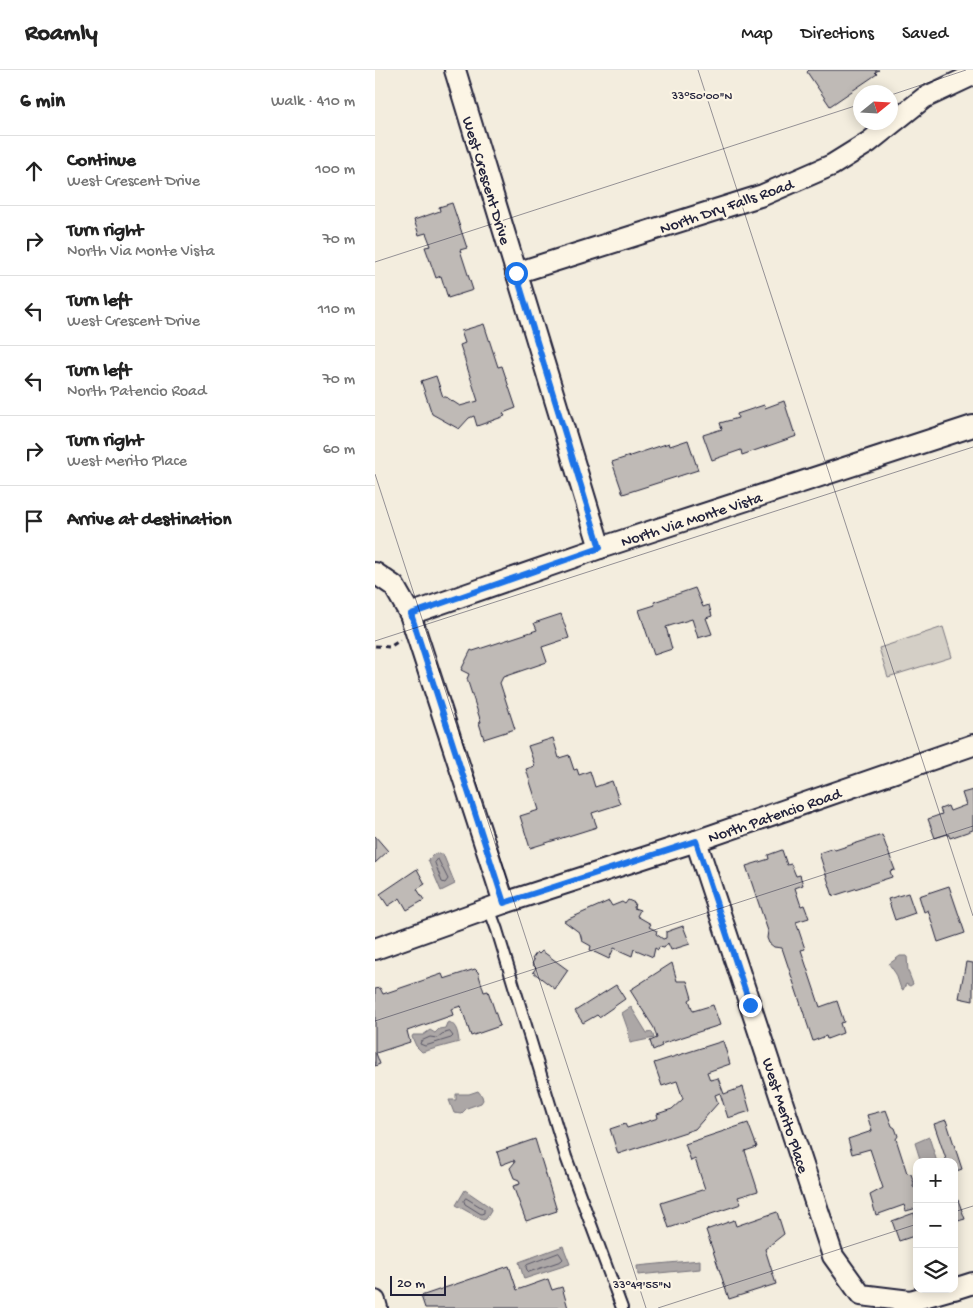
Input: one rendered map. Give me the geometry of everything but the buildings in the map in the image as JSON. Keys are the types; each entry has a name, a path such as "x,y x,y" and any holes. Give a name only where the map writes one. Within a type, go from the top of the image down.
{"street":[{"name":"West Crescent Drive","path":"455,70 600,548"},
{"name":"North Dry Falls Road","path":"516,273 763,195 832,165 869,142 924,98 973,75"},
{"name":"North Via Monte Vista","path":"413,622 600,548 973,426"},
{"path":"375,573 395,586 413,622 496,906"},
{"name":"North Patencio Road","path":"375,949 496,906 696,841 973,744"},
{"name":"West Merito Place","path":"696,841 833,1256 861,1294 910,1301 939,1293"},
{"name":"West Merito Place","path":"958,1288 973,1284"},
{"path":"375,1301 377,1308"}],"lane":[{"path":"496,906 497,930 566,1157 622,1308"}],"path":[{"path":"375,646 390,647 413,622"}],"shaded area":[{"path":"943,627 952,657 888,677 879,648"}],"water":[{"path":"434,854 443,854 455,884 441,891 428,860"},
{"path":"900,956 907,956 908,971 913,984 910,986 906,984 903,990 889,964"},
{"path":"631,1007 647,1033 652,1032 654,1038 630,1043 622,1013"},
{"path":"449,1022 452,1023 458,1033 459,1042 422,1052 416,1046 413,1035 423,1035 430,1030 435,1033 439,1029 445,1028"},
{"path":"478,1091 483,1100 481,1103 467,1108 461,1114 454,1113 449,1100 456,1100 456,1094 469,1094"},
{"path":"929,1137 936,1158 920,1158 915,1143"},
{"path":"465,1190 490,1207 491,1211 486,1219 483,1220 456,1205"},
{"path":"563,1246 570,1264 524,1279 519,1262"},
{"path":"700,1260 700,1269 638,1275 637,1266"}],"route":[{"path":"516,273 600,548 411,614 504,903 696,841 750,1005"}]}
